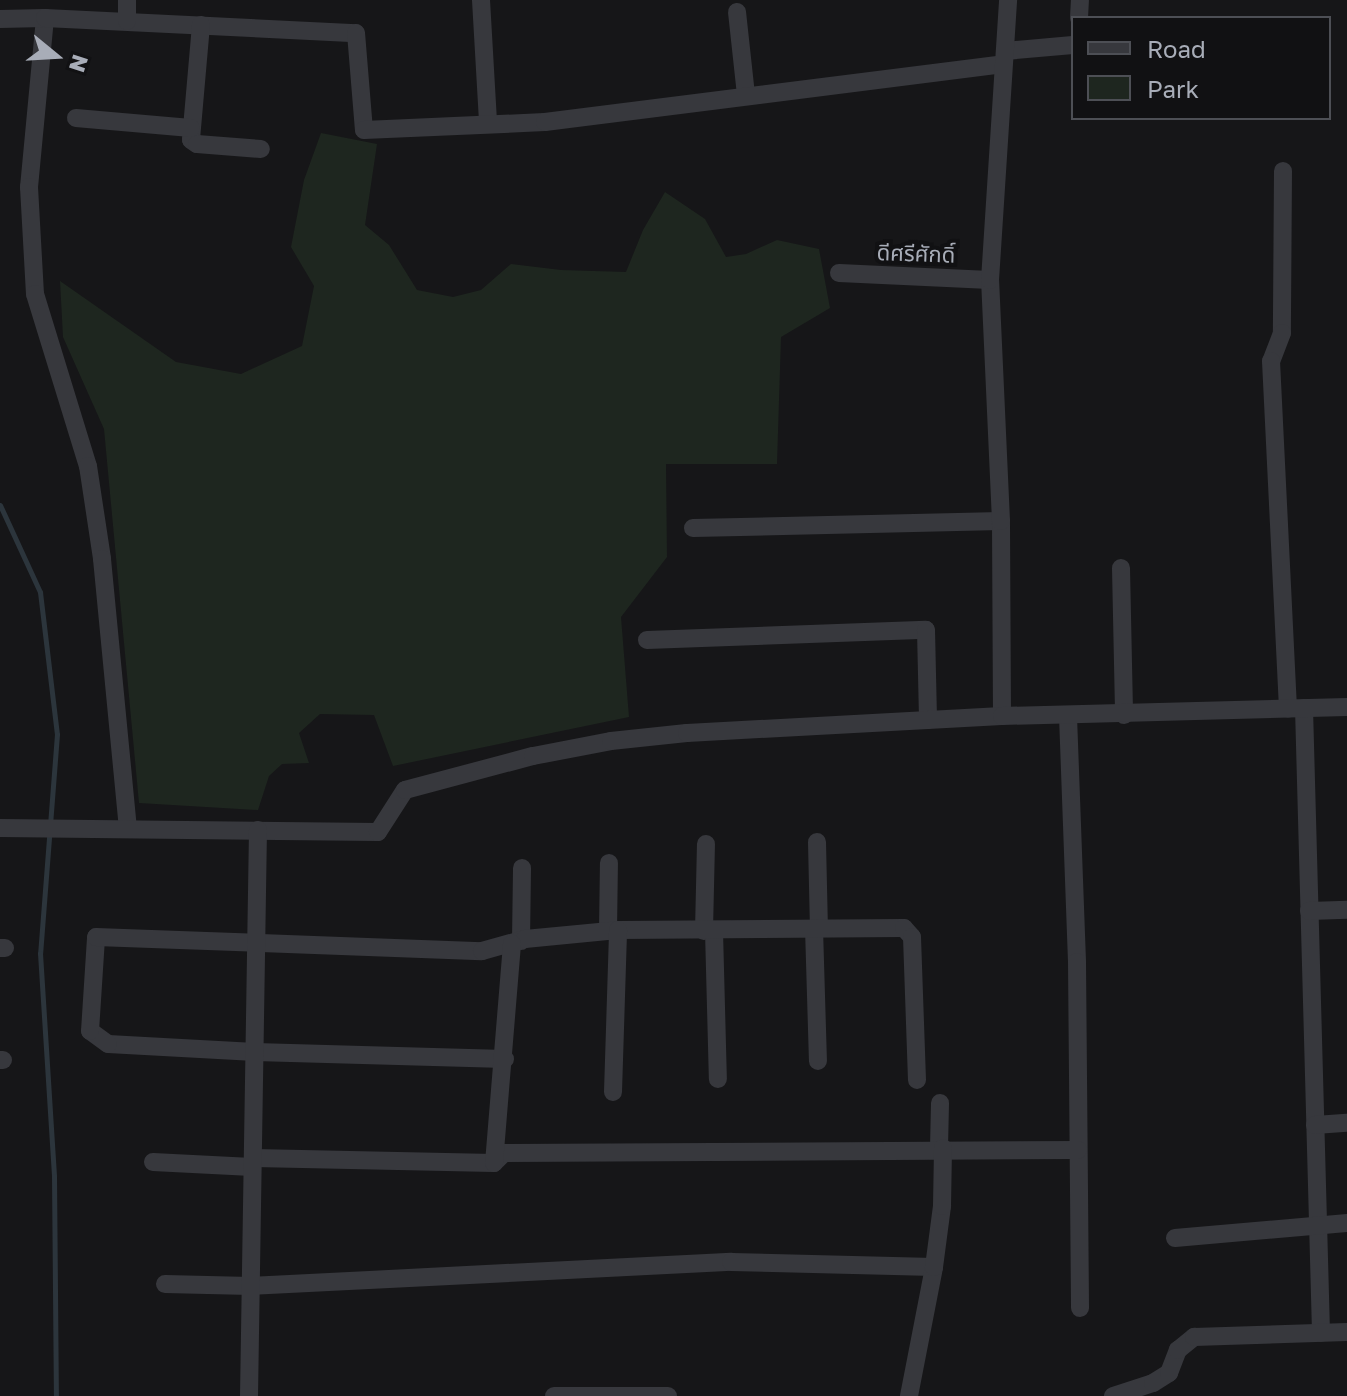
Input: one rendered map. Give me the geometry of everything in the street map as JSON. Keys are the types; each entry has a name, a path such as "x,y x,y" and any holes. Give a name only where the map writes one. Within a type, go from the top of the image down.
{"street":[{"path":"127,0 127,21"},
{"path":"481,0 488,122"},
{"path":"1002,716 1001,521 990,280 1008,0"},
{"path":"737,12 746,95"},
{"path":"45,18 29,187 35,294 88,466 102,559 128,827"},
{"path":"2,19 127,21 356,33 364,130 471,128 488,122 545,122 1071,45"},
{"path":"201,25 191,140 197,144 261,149"},
{"path":"76,118 191,128"},
{"path":"1283,171 1282,333 1271,361 1309,911 1321,1333"},
{"name":"ดีศรีศักดิ์","path":"839,273 990,280"},
{"path":"693,528 1001,521"},
{"path":"1121,568 1124,715"},
{"path":"647,640 926,630 928,720"},
{"path":"0,828 378,832 405,790 533,756 611,741 1002,716 1347,707"},
{"path":"1068,716 1077,962 1080,1308"},
{"path":"249,1396 258,830"},
{"path":"817,842 818,1061"},
{"path":"706,844 718,1079"},
{"path":"609,863 613,930 613,1092"},
{"path":"494,1163 522,868"},
{"path":"1309,911 1347,910"},
{"path":"505,1059 255,1052 108,1044 90,1031 96,937 482,951 516,942 613,930 900,927 911,933 917,1080"},
{"path":"909,1396 934,1267 942,1206 940,1103"},
{"path":"1315,1125 1347,1123"},
{"path":"153,1162 494,1163 504,1153 863,1153 941,1148 1078,1150"},
{"path":"1175,1238 1316,1223 1347,1223"},
{"path":"165,1284 251,1286 731,1262 934,1267"},
{"path":"1113,1396 1153,1383 1169,1373 1178,1350 1194,1337 1347,1332"},
{"path":"554,1396 668,1396"}],"green space":[{"path":"321,133 377,144 365,225 389,245 417,290 453,297 481,290 511,264 561,270 626,272 643,230 665,192 705,219 726,257 746,254 777,240 819,249 830,308 781,337 777,464 666,464 667,557 621,617 629,717 393,766 374,715 320,714 299,733 309,763 282,764 269,776 258,810 139,803 104,429 63,337 60,281 176,362 241,374 302,346 314,286 291,247 304,180"}],"waterway":[{"path":"0,505 40,592 57,734 40,953 54,1176 56,1396"}]}
